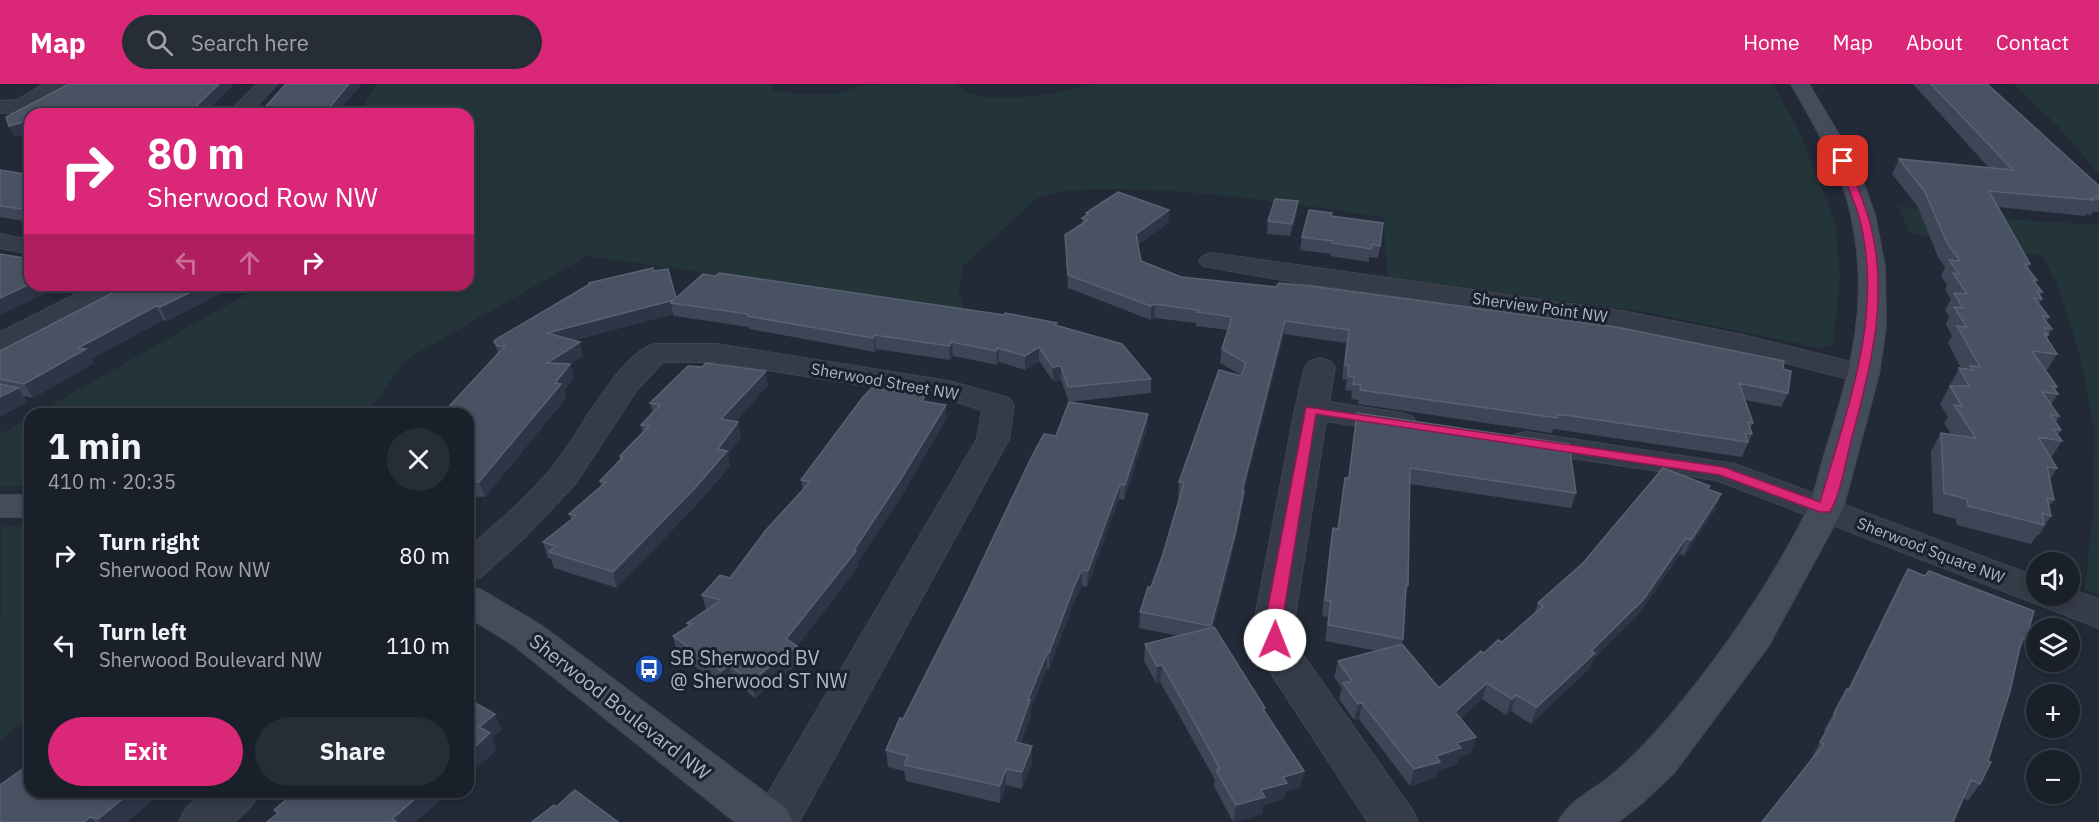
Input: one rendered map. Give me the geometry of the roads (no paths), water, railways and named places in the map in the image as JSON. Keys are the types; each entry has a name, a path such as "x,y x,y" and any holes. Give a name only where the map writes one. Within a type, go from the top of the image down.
{"street":[{"path":"0,102 24,84"},
{"path":"0,106 32,102 56,84"},
{"path":"244,108 268,84"},
{"path":"1582,822 1625,792 1658,760 1685,728 1754,637 1825,509 1864,374 1872,326 1873,296 1867,231 1854,187 1843,161 1800,84"},
{"path":"0,242 24,245"},
{"name":"Sherview Point NW","path":"1212,261 1296,276 1541,306 1629,320 1726,339 1864,374"},
{"path":"0,343 103,291"},
{"name":"Sherwood Street NW","path":"474,563 512,529 564,476 624,386 656,353 717,353 950,390 998,405 993,439 775,822"},
{"path":"1320,367 1274,623 1275,640 1281,656 1394,822"},
{"path":"1311,409 1428,427"},
{"name":"Sherwood Square NW","path":"1499,438 1723,471 2026,587"},
{"path":"0,506 24,506"},
{"name":"Sherwood Boulevard NW","path":"474,603 527,635 769,822"},
{"path":"2077,606 2099,614"},
{"path":"203,822 229,798"}],"place":[{"name":"SB Sherwood BV @ Sherwood ST NW","path":"649,669"}]}
